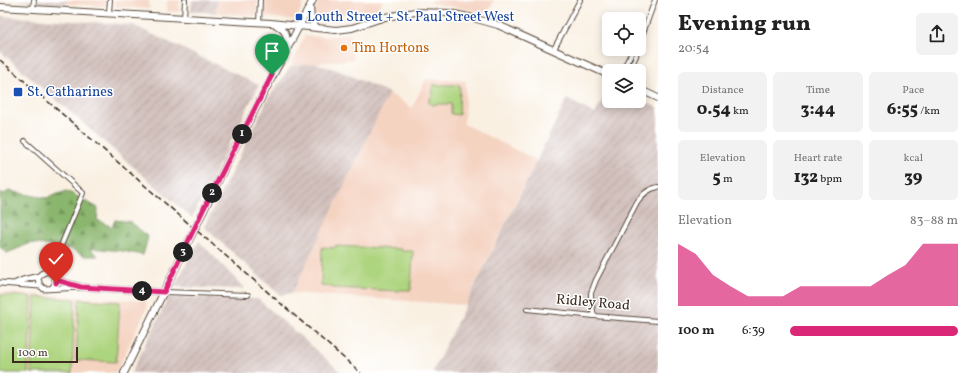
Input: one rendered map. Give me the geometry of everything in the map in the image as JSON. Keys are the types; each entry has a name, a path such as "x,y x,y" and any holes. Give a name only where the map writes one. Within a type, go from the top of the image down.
{"main road":[{"path":"311,3 311,20 316,28"},
{"path":"124,373 229,159 311,3"},
{"path":"0,7 109,12 271,23 336,30 352,28 384,17 415,12 435,12 473,18 498,25 602,72"},
{"path":"271,23 282,28 288,38 282,58"},
{"path":"646,93 658,98"}],"street":[{"path":"33,8 34,0"},
{"path":"109,12 110,0"},
{"path":"184,18 185,0"},
{"path":"259,23 260,0"},
{"path":"554,49 580,0"},
{"path":"646,25 655,0"},
{"path":"16,283 39,276 47,271 58,252 83,192 25,142"},
{"path":"594,316 591,293 596,280 642,194 648,190 658,187"},
{"path":"52,288 58,252"},
{"path":"47,271 55,277 81,287"},
{"path":"39,276 38,282 40,286"},
{"path":"0,283 40,286 44,289 81,287 248,295"},
{"name":"Ridley Road","path":"527,309 658,321"}],"shaded area":[{"path":"10,0 66,0 66,4"},
{"path":"66,0 106,0 106,6 66,4"},
{"path":"115,0 149,0 149,9 115,7"},
{"path":"167,0 180,0 179,12 167,12"},
{"path":"192,0 217,0 216,13 191,11"},
{"path":"217,0 257,0 256,16 216,13"},
{"path":"265,0 305,0 296,20 265,17"},
{"path":"319,0 383,0 378,10 315,17 313,13"},
{"path":"432,0 494,0 488,13 431,3"},
{"path":"0,16 133,25 259,85 192,218 0,51"},
{"path":"350,34 353,59 291,66 305,35 324,37"},
{"path":"315,63 340,71 389,93 292,293 280,295 204,227 269,97 291,66"},
{"path":"426,79 466,81 464,124 536,160 465,305 292,293 389,93 412,108"},
{"path":"567,99 595,114 602,100 602,108 646,108 646,102 658,108 658,373 432,373"},
{"path":"199,241 245,289 174,287"},
{"path":"0,292 146,301 147,308 116,373 0,373"},
{"path":"169,297 258,299 342,373 131,373"}],"green space":[{"path":"433,85 460,85 459,115 451,114 451,104 432,105 429,103 429,99 432,97"},
{"path":"9,191 46,198 67,191 98,208 97,220 112,227 115,220 131,222 148,237 143,255 123,251 90,248 98,256 85,256 71,249 31,243 7,253 0,247 0,192 4,194"},
{"path":"335,246 401,249 401,251 413,251 411,290 399,291 333,288 321,286 322,247 334,248"},
{"path":"0,295 32,297 28,373 0,373"},
{"path":"35,297 75,299 72,373 31,373"},
{"path":"79,299 120,302 116,362 76,360"}],"railway":[{"path":"0,60 361,373"}],"place":[{"name":"Louth Street + St. Paul Street West","path":"299,17"},
{"name":"Tim Hortons","path":"344,48"},
{"name":"St. Catharines","path":"18,92"}],"route":[{"path":"56,283 56,280 81,287 164,292 204,208 272,75"}]}
